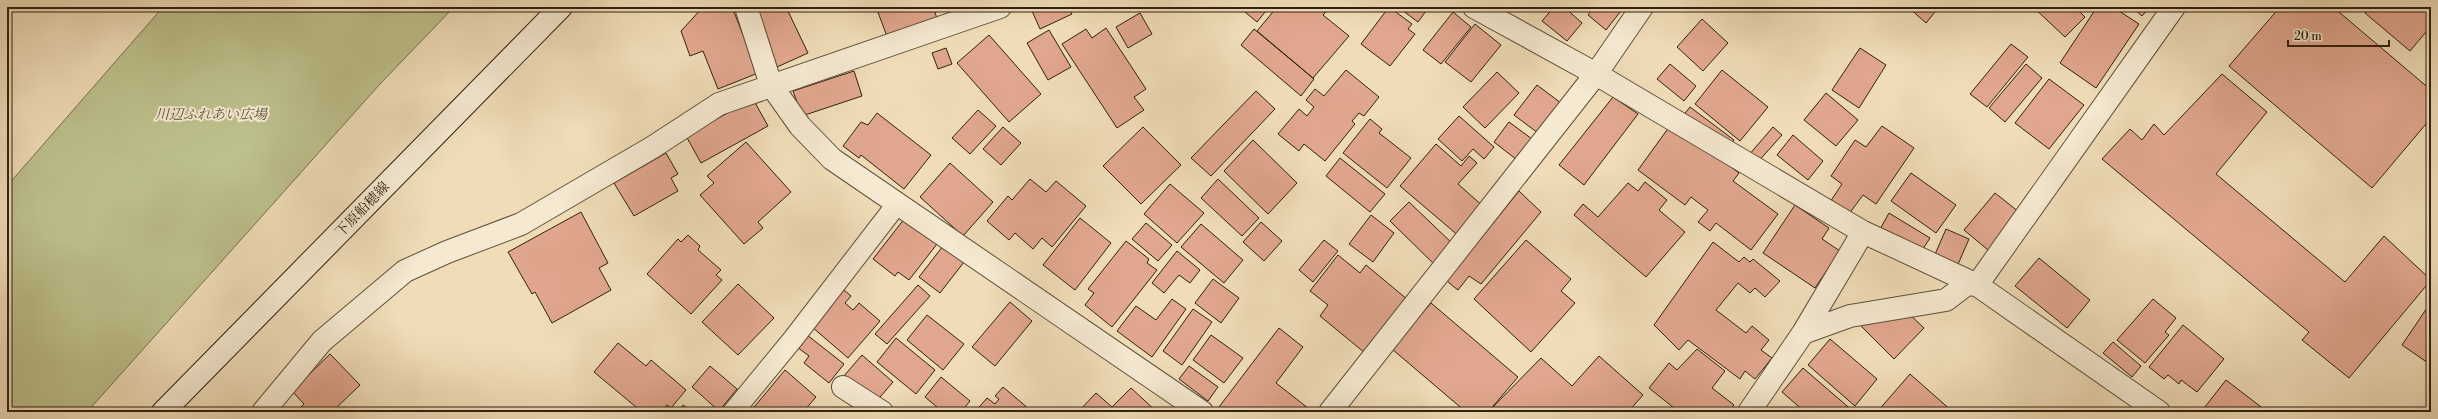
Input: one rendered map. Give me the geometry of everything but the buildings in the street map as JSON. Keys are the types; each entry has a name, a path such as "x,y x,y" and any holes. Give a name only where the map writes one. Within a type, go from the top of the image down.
{"street":[{"name":"下原船穂線","path":"163,412 560,7"},
{"path":"746,7 771,85 800,126 832,159 1202,412"},
{"path":"263,412 322,341 405,271 447,252 521,224 653,147 718,104 1000,7"},
{"path":"1474,7 1596,74 1863,232 1977,285 2159,412"},
{"path":"1330,412 1596,74 1642,7"},
{"path":"1977,285 2174,7"},
{"path":"1749,412 1803,333 1863,232"},
{"path":"1803,333 1850,316 1946,300 1967,284 1977,285"},
{"path":"843,387 882,412"}],"lane":[{"path":"734,412 793,339 897,204"}],"green space":[{"name":"川辺ふれあい広場","path":"163,7 454,7 380,84 87,412 7,412 7,186"}]}
